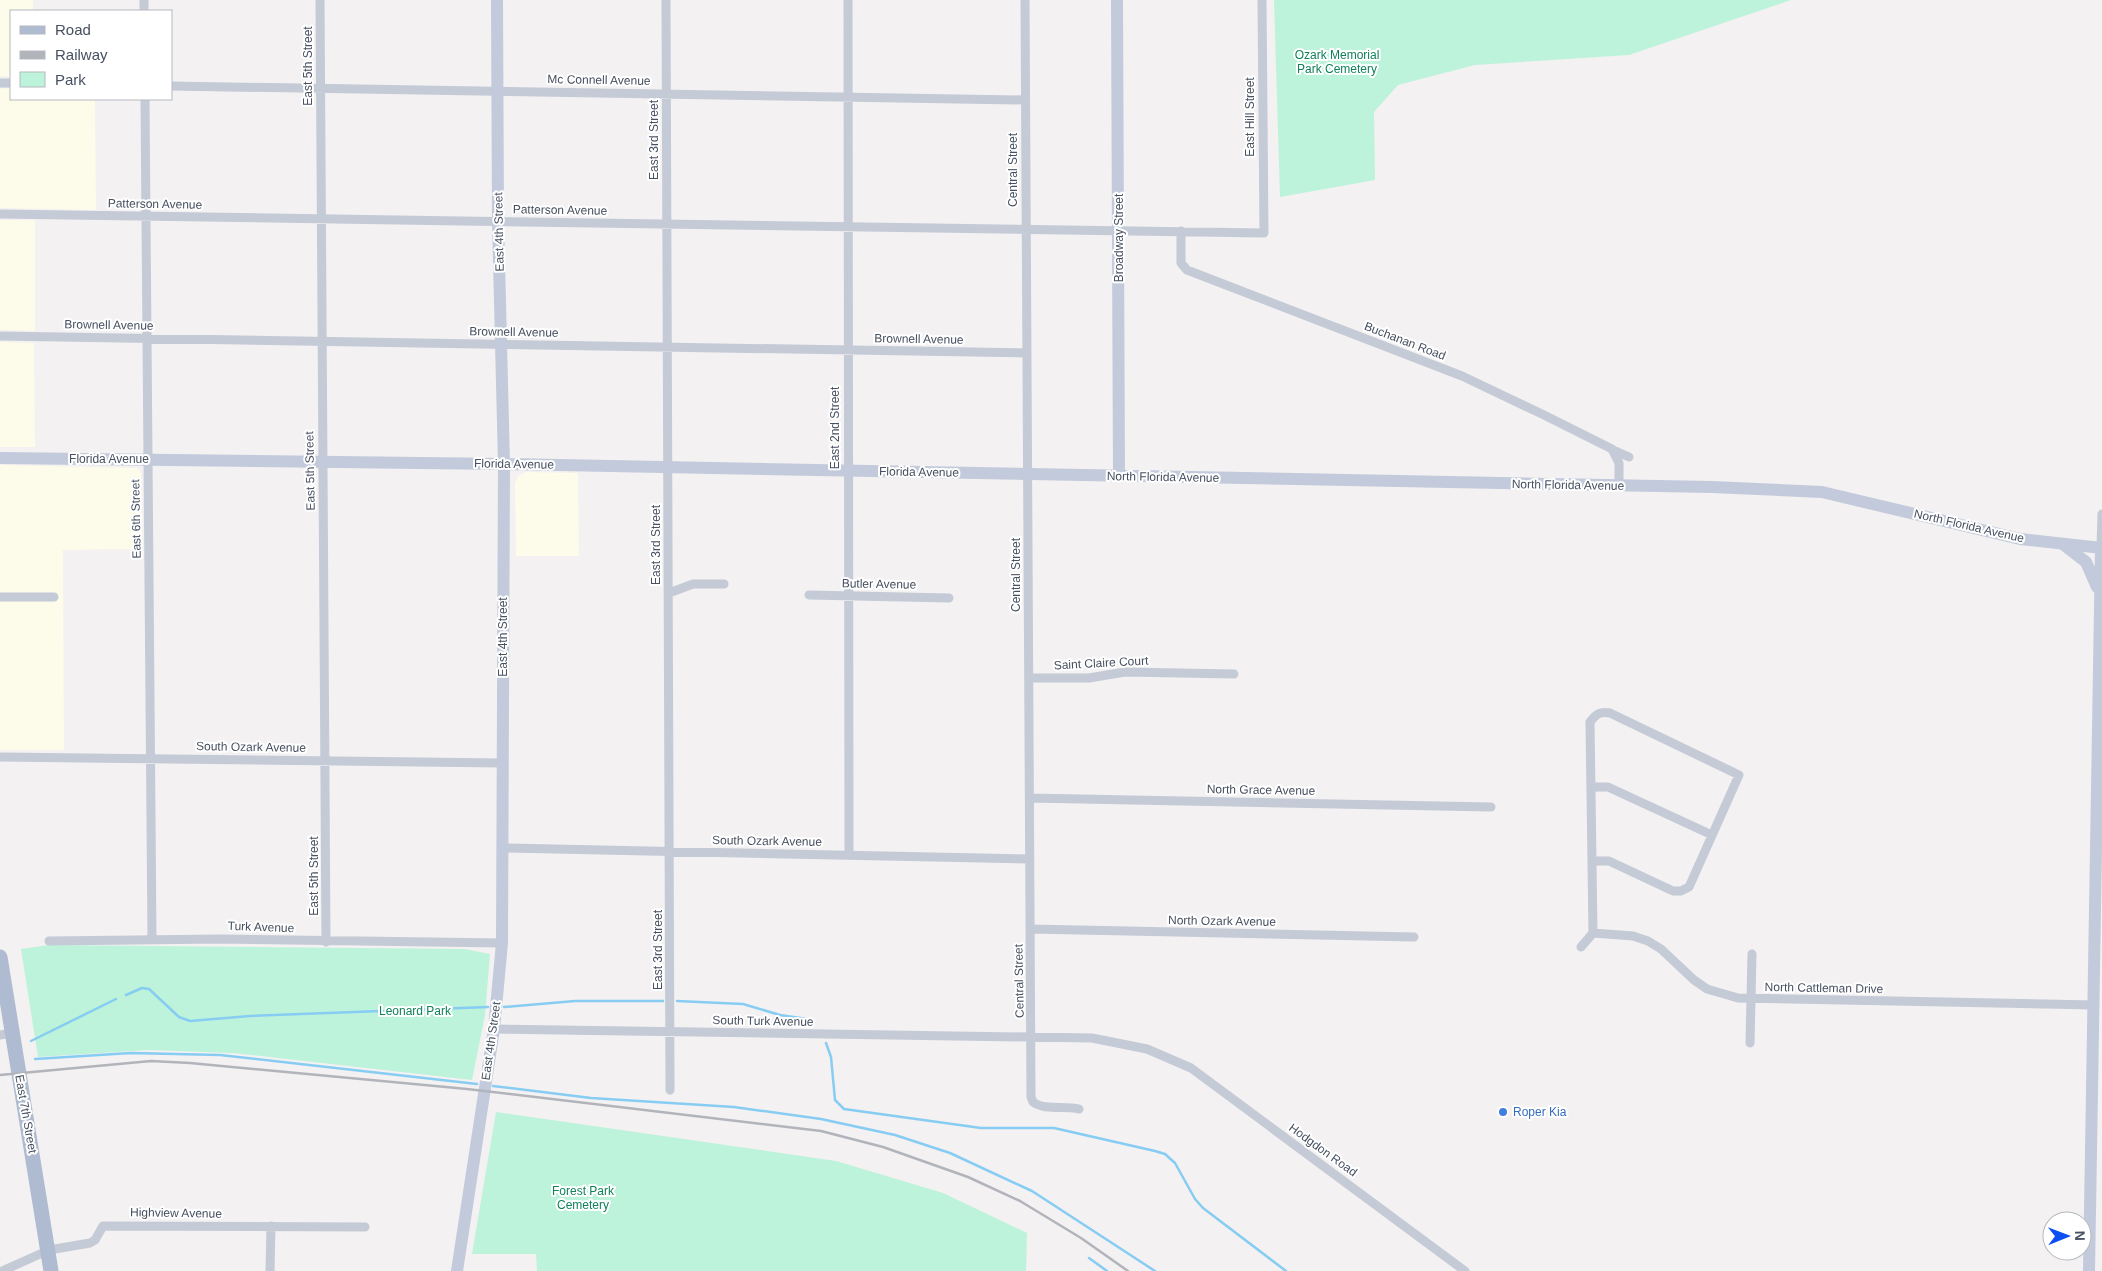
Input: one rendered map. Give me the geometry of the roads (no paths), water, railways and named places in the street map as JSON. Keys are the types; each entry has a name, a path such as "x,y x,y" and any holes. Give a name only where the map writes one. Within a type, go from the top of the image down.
{"main road":[{"name":"East 7th Street","path":"0,957 6,1034 49,1250 51,1271"}],"street":[{"name":"East 5th Street","path":"320,0 326,942"},
{"name":"East 4th Street","path":"457,1271 494,1030 502,944 504,464 498,221 497,0"},
{"name":"East 3rd Street","path":"666,0 670,1090"},
{"name":"East 2nd Street","path":"848,0 847,471 849,855"},
{"name":"Central Street","path":"1025,0 1030,929 1033,1102 1043,1107 1068,1106 1080,1109"},
{"name":"Broadway Street","path":"1117,0 1119,476"},
{"name":"East Hill Street","path":"1262,0 1264,233"},
{"name":"Mc Connell Avenue","path":"172,86 1025,100"},
{"name":"East 6th Street","path":"144,100 152,940"},
{"name":"Patterson Avenue","path":"0,214 498,221 667,226 1264,233"},
{"name":"Buchanan Road","path":"1181,232 1181,262 1186,270 1462,376 1629,457"},
{"name":"Brownell Avenue","path":"0,336 1027,353"},
{"path":"1609,447 1618,459 1619,486"},
{"name":"Florida Avenue","path":"0,458 504,464 1028,474"},
{"name":"North Florida Avenue","path":"1028,474 1822,492 2020,539 2102,548"},
{"path":"2089,1271 2102,514"},
{"path":"2062,544 2077,553 2088,566 2101,597"},
{"path":"669,593 693,584 724,584"},
{"name":"Butler Avenue","path":"809,595 949,598"},
{"path":"0,597 54,597"},
{"name":"Saint Claire Court","path":"1029,678 1089,678 1125,672 1234,674"},
{"path":"1581,947 1592,933 1590,722 1600,712 1610,712 1739,775 1689,887 1681,891 1673,891 1609,861 1592,861"},
{"name":"South Ozark Avenue","path":"0,757 502,764"},
{"path":"1590,787 1608,787 1712,835"},
{"name":"North Grace Avenue","path":"1030,798 1491,807"},
{"name":"South Ozark Avenue","path":"503,848 1030,859"},
{"name":"North Ozark Avenue","path":"1030,929 1414,937"},
{"name":"North Cattleman Drive","path":"1592,933 1633,936 1648,941 1661,949 1694,980 1721,995 1751,999 2094,1004"},
{"name":"Turk Avenue","path":"49,940 502,944"},
{"path":"1750,1043 1752,954"},
{"name":"South Turk Avenue","path":"494,1030 1032,1037 1103,1040 1162,1054"},
{"name":"Hodgdon Road","path":"1162,1054 1190,1068 1465,1271"},
{"name":"Highview Avenue","path":"2,1271 49,1250 90,1243 95,1240 103,1226 365,1227"},
{"path":"270,1271 271,1226"}],"waterway":[{"path":"126,995 142,988 149,989 179,1017 190,1021 250,1016 488,1007"},
{"path":"31,1041 116,999"},
{"path":"504,1007 575,1001 663,1001"},
{"path":"677,1001 743,1004 780,1015 807,1019 813,1024"},
{"path":"826,1043 831,1057 835,1100 844,1109 981,1128 1054,1128 1165,1154 1175,1163 1195,1199 1203,1208 1286,1271"},
{"path":"35,1059 131,1053 220,1055 477,1084"},
{"path":"493,1086 591,1098 734,1107 821,1119 895,1135 950,1153 1032,1191 1155,1271"},
{"path":"1089,1258 1107,1271"}],"railway":[{"path":"0,1075 151,1061 190,1063 467,1089 821,1131 883,1147 968,1177 1020,1201 1081,1238 1128,1271"}],"place":[{"name":"Roper Kia","path":"1503,1112"}],"park label":[{"name":"Ozark Memorial Park Cemetery","path":"1337,62"},
{"name":"Leonard Park","path":"415,1011"},
{"name":"Forest Park Cemetery","path":"583,1198"}]}
